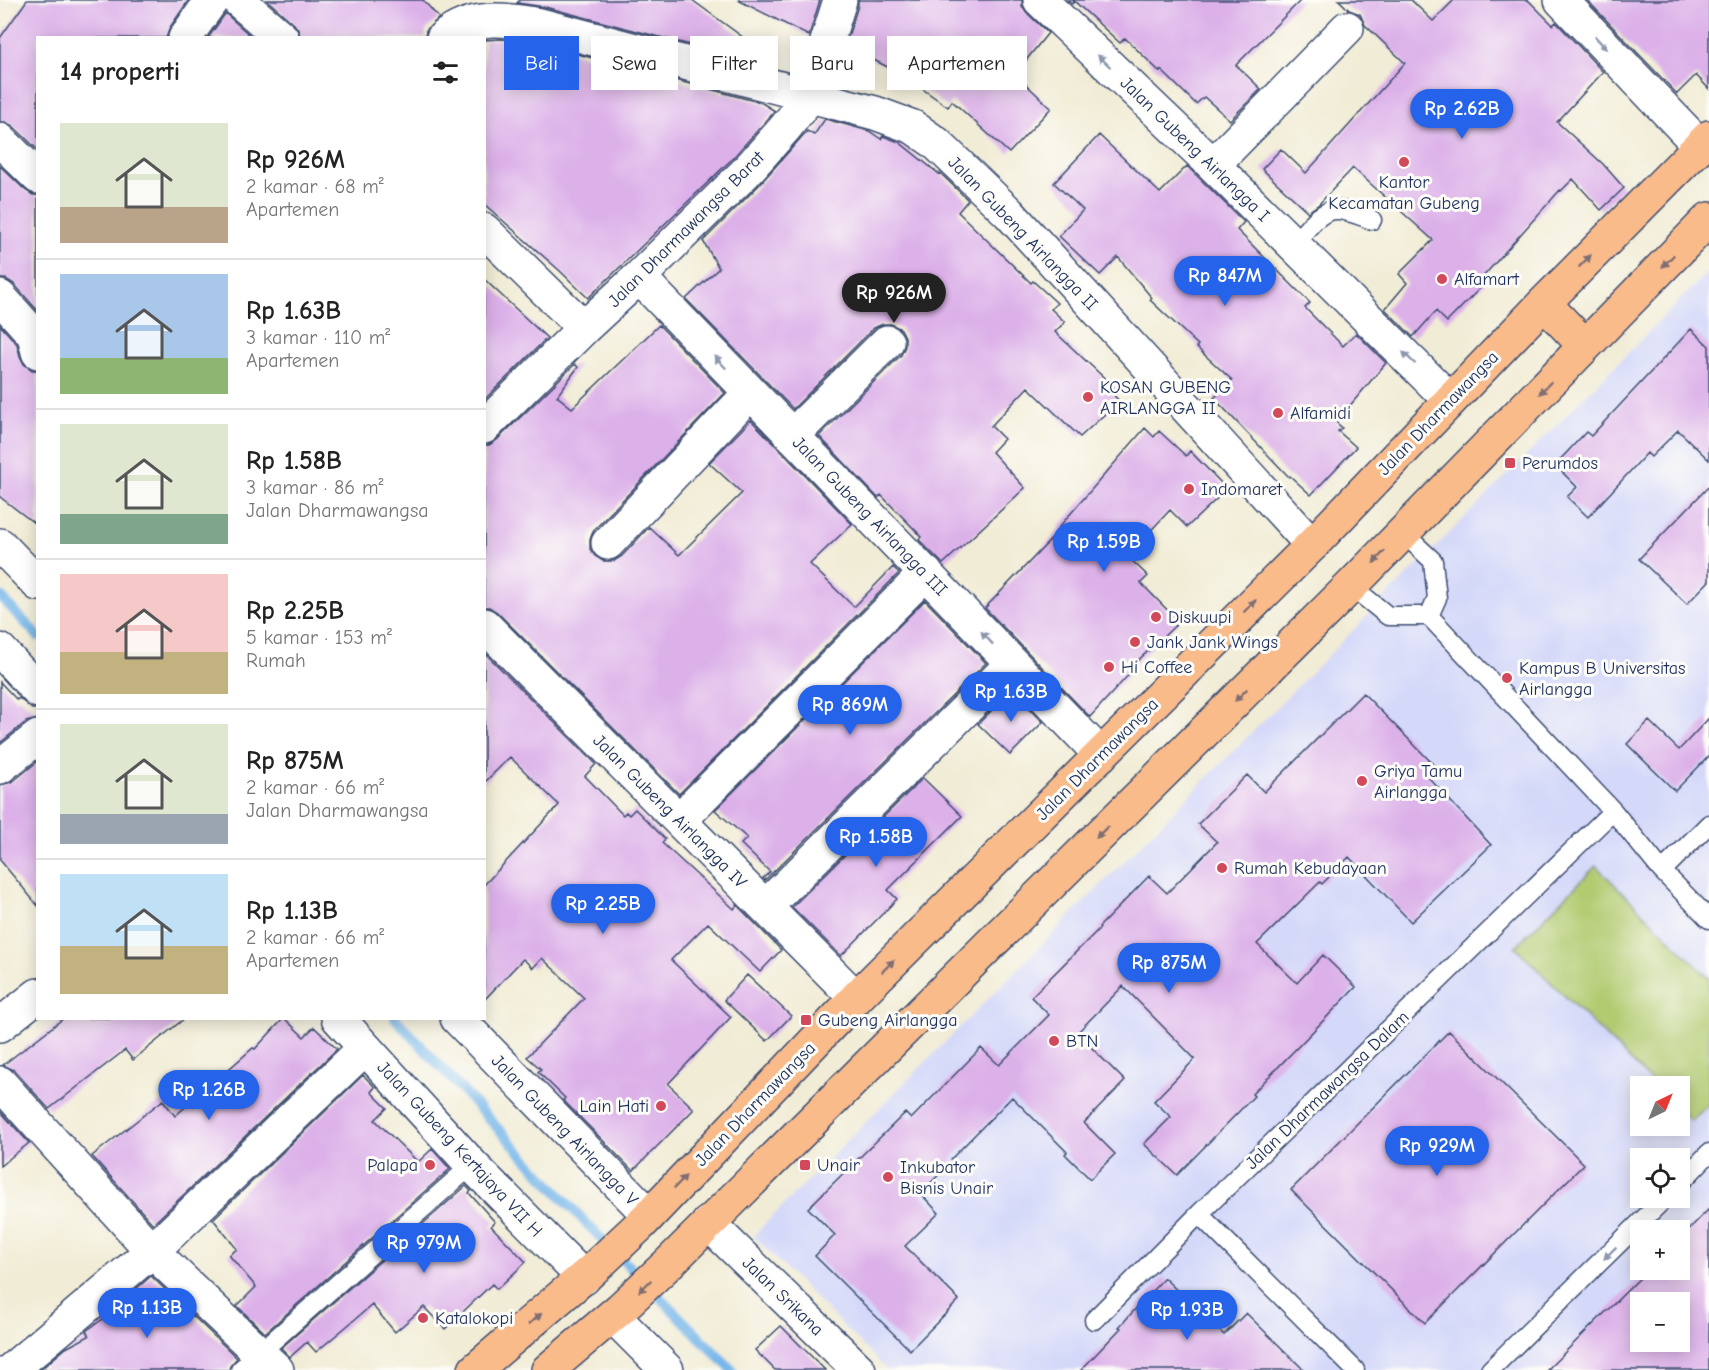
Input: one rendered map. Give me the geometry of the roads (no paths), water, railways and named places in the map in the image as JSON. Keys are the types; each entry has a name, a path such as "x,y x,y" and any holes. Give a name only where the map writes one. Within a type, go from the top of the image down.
{"main road":[{"name":"Jalan Dharmawangsa","path":"475,1370 587,1275 644,1220 855,998 1312,545 1544,303 1704,141"},
{"path":"548,1370 616,1313 670,1262 1351,586 1402,531 1441,494 1709,219"},
{"path":"1544,303 1586,346"}],"street":[{"path":"186,36 212,0"},
{"path":"238,0 280,36"},
{"name":"Jalan Gubeng Airlangga I","path":"1040,0 1213,165 1450,400"},
{"path":"1561,0 1704,141"},
{"name":"Jalan Dharmawangsa Barat","path":"486,425 745,173 785,128 810,96 836,1"},
{"name":"Jalan Gubeng Airlangga II","path":"446,36 459,27 473,22 487,19 510,20 551,28 875,113 913,127 936,143 1009,213 1312,545"},
{"path":"1213,165 1347,28"},
{"path":"0,140 36,175"},
{"path":"486,232 584,328"},
{"name":"Jalan Gubeng Airlangga III","path":"639,278 1101,755"},
{"path":"0,297 34,335 36,344"},
{"path":"792,436 887,342"},
{"path":"608,543 750,393"},
{"path":"0,545 36,582"},
{"path":"679,820 926,573"},
{"name":"Jalan Gubeng Airlangga IV","path":"486,627 855,998"},
{"path":"0,650 36,689"},
{"path":"765,907 1012,664"},
{"path":"0,767 36,738"},
{"path":"0,1025 36,997"},
{"name":"Jalan Gubeng Kertajaya VII H","path":"340,1020 472,1165 587,1275"},
{"name":"Jalan Gubeng Airlangga V","path":"459,1020 644,1220"},
{"path":"11,1370 152,1251 365,1048"},
{"path":"0,1083 258,1364"},
{"name":"Jalan Srikana","path":"708,1222 859,1370"},
{"path":"616,1313 667,1370"}],"lane":[{"path":"1293,245 1326,212 1339,210 1372,219"},
{"path":"1402,531 1433,561 1437,598 1428,616"},
{"path":"1351,586 1388,616 1428,616 1613,811 1662,871 1709,919"},
{"name":"Jalan Dharmawangsa Dalam","path":"1094,1320 1199,1214 1613,811"},
{"path":"1662,871 1709,824"},
{"path":"1690,1174 1709,1154"},
{"path":"258,1364 472,1165"},
{"path":"1490,1370 1655,1208"},
{"path":"1199,1214 1355,1370"}],"waterway":[{"path":"0,596 36,634"},
{"path":"397,1020 586,1223 732,1370"}],"place":[{"name":"Kantor Kecamatan Gubeng","path":"1404,162"},
{"name":"Alfamart","path":"1442,279"},
{"name":"KOSAN GUBENG AIRLANGGA II","path":"1088,397"},
{"name":"Alfamidi","path":"1278,413"},
{"name":"Perumdos","path":"1510,463"},
{"name":"Indomaret","path":"1189,489"},
{"name":"Diskuupi","path":"1156,617"},
{"name":"Jank Jank Wings","path":"1135,642"},
{"name":"Hi Coffee","path":"1109,667"},
{"name":"Kampus B Universitas Airlangga","path":"1507,678"},
{"name":"Griya Tamu Airlangga","path":"1362,781"},
{"name":"Rumah Kebudayaan","path":"1222,868"},
{"name":"Gubeng Airlangga","path":"806,1020"},
{"name":"BTN","path":"1054,1041"},
{"name":"Lain Hati","path":"661,1106"},
{"name":"Palapa","path":"430,1165"},
{"name":"Unair","path":"805,1165"},
{"name":"Inkubator Bisnis Unair","path":"888,1177"},
{"name":"Katalokopi","path":"423,1318"}]}
